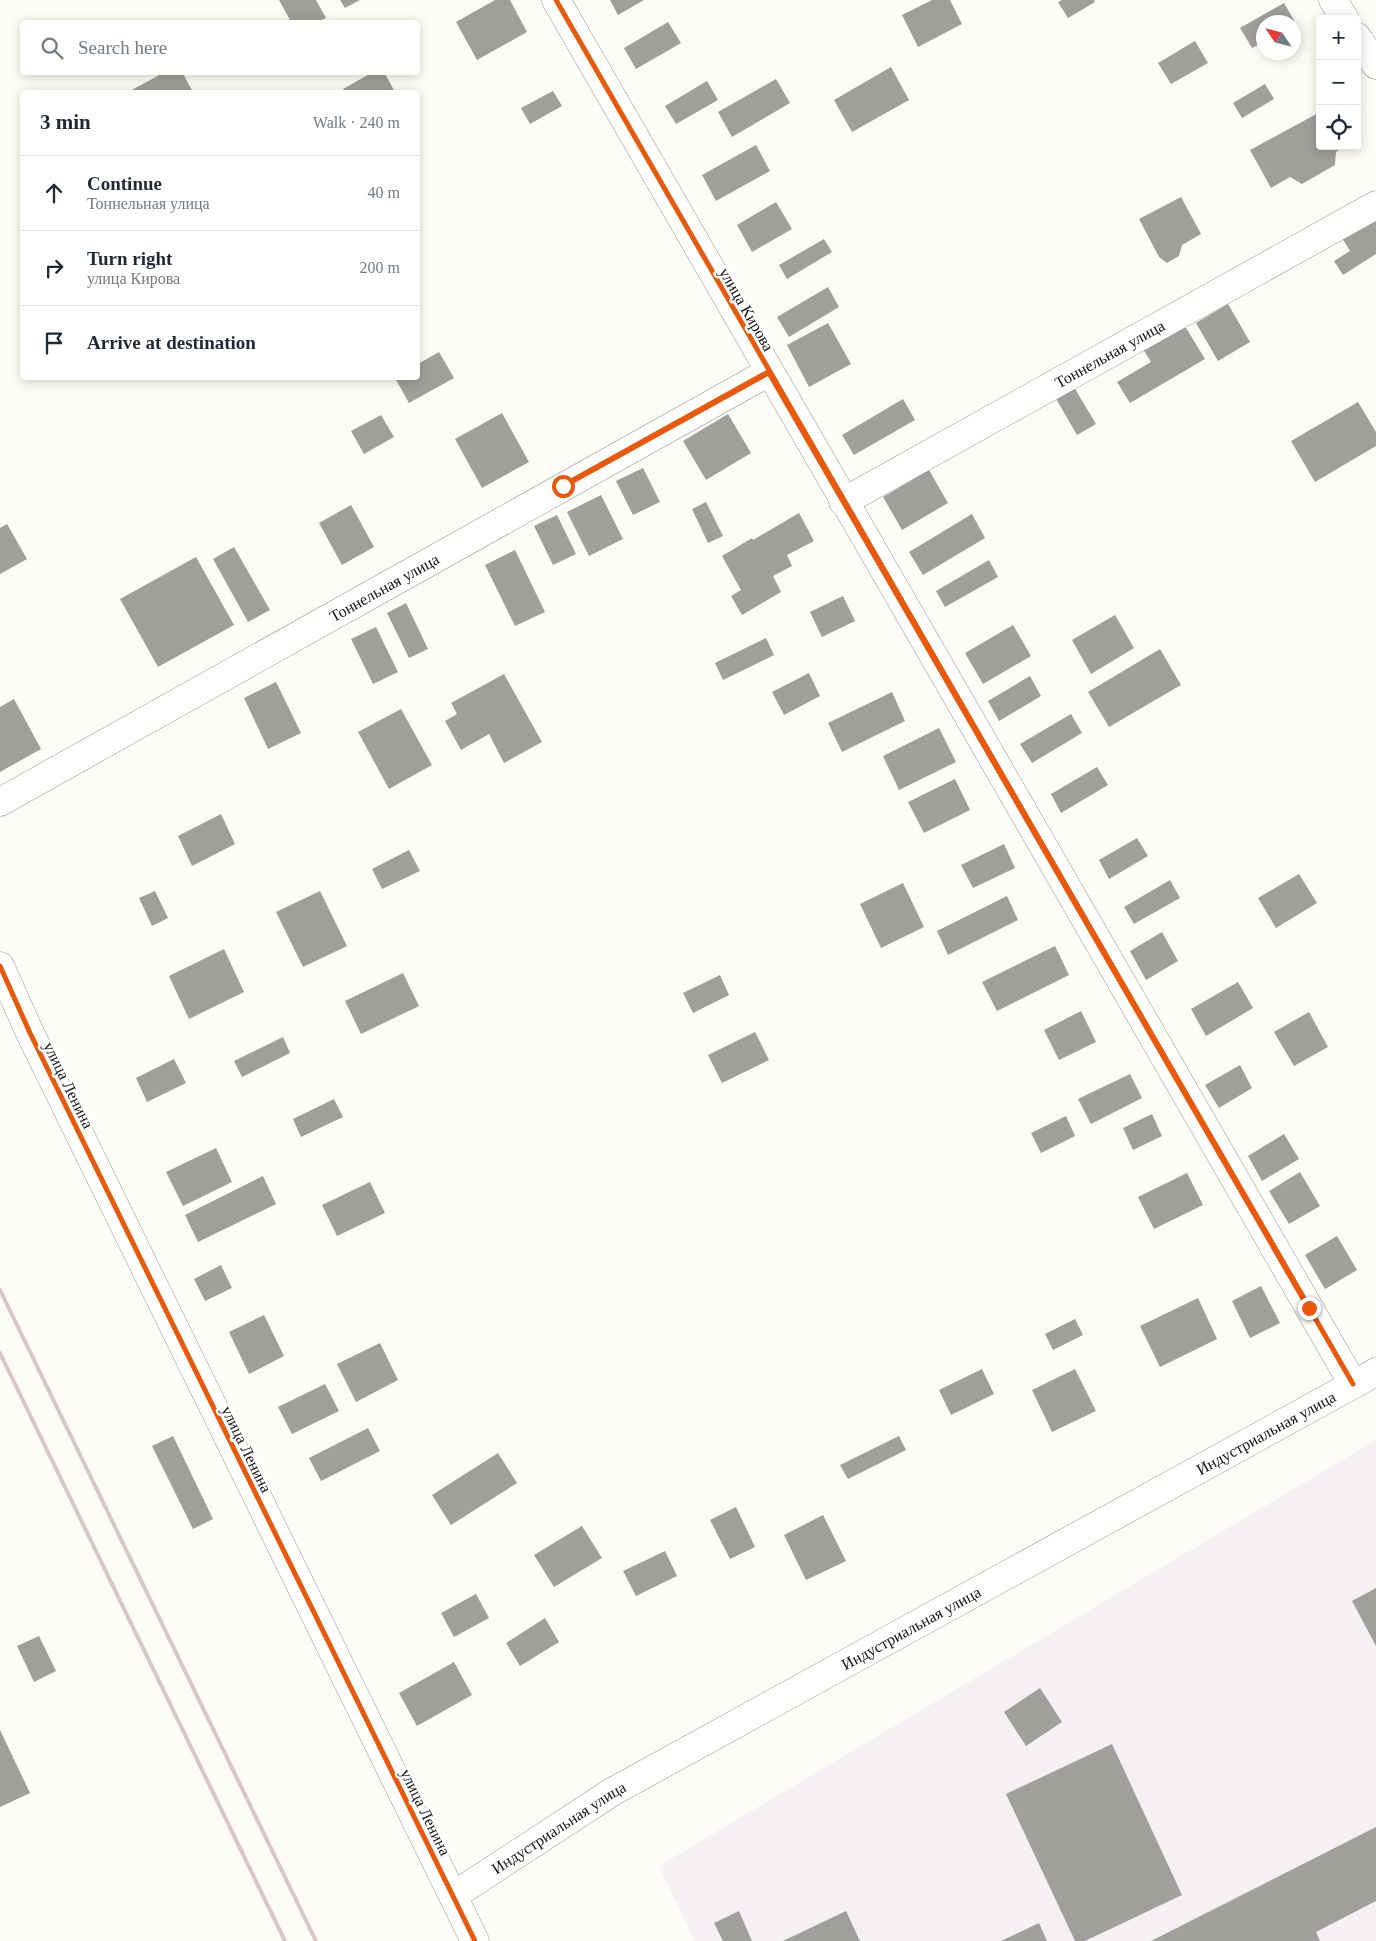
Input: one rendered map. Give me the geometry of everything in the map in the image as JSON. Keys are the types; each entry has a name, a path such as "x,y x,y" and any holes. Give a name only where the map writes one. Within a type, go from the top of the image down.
{"street":[{"name":"улица Кирова","path":"556,0 1353,1384"},
{"path":"1333,0 1342,15"},
{"path":"1361,43 1376,65"},
{"name":"Тоннельная улица","path":"844,502 1376,205"},
{"name":"Тоннельная улица","path":"0,802 769,372"},
{"name":"улица Ленина","path":"0,966 34,1042 474,1941"},
{"name":"Индустриальная улица","path":"453,1896 612,1792 1376,1372"}],"shaded area":[{"path":"1376,1440 1376,1941 695,1941 659,1866"}],"building":[{"path":"279,0 316,0 326,18 322,20 290,20"},
{"path":"340,0 360,0 345,8"},
{"path":"495,0 510,0 527,32 477,60 456,22"},
{"path":"610,0 644,0 618,15"},
{"path":"932,0 950,0 962,24 918,47 902,15"},
{"path":"1062,0 1094,0 1095,2 1068,18 1058,2"},
{"path":"1284,3 1291,15 1263,15"},
{"path":"1256,19 1256,46 1252,48 1240,28"},
{"path":"668,22 681,43 636,69 624,48"},
{"path":"1195,41 1208,63 1171,84 1158,63"},
{"path":"891,67 909,100 852,132 834,100"},
{"path":"159,75 184,75 192,90 132,90"},
{"path":"368,75 386,75 394,90 344,90"},
{"path":"776,79 790,103 732,137 718,112"},
{"path":"707,81 718,100 676,124 665,106"},
{"path":"1265,84 1274,99 1242,118 1233,103"},
{"path":"553,91 562,106 530,124 521,108"},
{"path":"1316,114 1316,150 1339,150 1336,152 1335,165 1302,184 1290,177 1271,188 1250,150"},
{"path":"756,145 770,171 716,201 702,175"},
{"path":"1181,197 1201,234 1182,245 1179,256 1167,263 1159,257 1139,219"},
{"path":"776,202 792,229 752,252 737,225"},
{"path":"1376,202 1376,254 1343,275 1334,261 1350,251 1336,228"},
{"path":"824,239 832,252 787,279 779,265"},
{"path":"828,287 839,307 789,337 777,317"},
{"path":"1228,304 1250,342 1218,361 1196,323"},
{"path":"1180,318 1205,359 1130,403 1117,382 1151,362 1139,343"},
{"path":"828,323 851,364 809,387 787,345"},
{"path":"439,352 454,378 409,403 396,380 420,380 420,363"},
{"path":"1074,387 1096,424 1077,435 1055,397"},
{"path":"903,399 915,420 854,455 842,435"},
{"path":"1358,402 1376,432 1376,446 1315,482 1291,441"},
{"path":"502,413 529,462 482,488 455,439"},
{"path":"728,414 751,453 706,480 683,441"},
{"path":"381,415 394,437 364,454 351,431"},
{"path":"643,468 660,502 633,515 616,481"},
{"path":"929,470 948,503 902,530 883,497"},
{"path":"601,495 623,539 589,556 567,512"},
{"path":"706,502 723,536 708,543 692,509"},
{"path":"351,505 374,547 342,565 319,523"},
{"path":"799,513 814,541 787,555 792,566 773,576 781,592 742,615 731,596 741,590 722,556"},
{"path":"972,514 985,538 923,575 909,552"},
{"path":"557,515 576,554 553,565 534,526"},
{"path":"7,524 27,559 0,574 0,528"},
{"path":"234,547 270,610 248,622 213,559"},
{"path":"515,550 545,612 515,626 485,565"},
{"path":"196,557 234,625 158,667 120,599"},
{"path":"989,560 998,577 945,607 936,591"},
{"path":"843,596 855,621 822,637 810,612"},
{"path":"406,603 428,649 409,658 387,613"},
{"path":"1115,615 1134,648 1091,674 1072,640"},
{"path":"1013,625 1031,656 983,684 965,653"},
{"path":"376,627 398,672 373,684 351,639"},
{"path":"766,638 774,655 723,680 715,663"},
{"path":"1160,649 1181,685 1109,727 1088,692"},
{"path":"809,673 820,696 784,715 772,692"},
{"path":"504,674 542,742 504,763 489,734 461,750 445,721 457,714 451,703"},
{"path":"1030,676 1041,696 999,721 988,701"},
{"path":"276,682 301,733 268,749 244,698"},
{"path":"892,692 905,721 842,752 828,723"},
{"path":"14,699 41,749 0,772 0,707"},
{"path":"401,709 432,765 389,789 358,732"},
{"path":"1071,714 1082,733 1032,763 1020,744"},
{"path":"939,728 956,762 899,790 883,756"},
{"path":"1097,767 1108,785 1061,813 1051,794"},
{"path":"955,779 970,810 924,833 908,802"},
{"path":"221,814 235,844 192,866 178,836"},
{"path":"1137,838 1148,856 1109,879 1099,860"},
{"path":"1004,844 1015,868 973,888 961,865"},
{"path":"409,850 420,871 382,889 372,869"},
{"path":"1299,874 1317,903 1276,928 1258,898"},
{"path":"1170,880 1180,898 1134,924 1124,907"},
{"path":"903,883 924,927 881,948 860,904"},
{"path":"155,891 168,918 152,926 139,898"},
{"path":"320,891 347,946 303,967 276,912"},
{"path":"1007,896 1018,920 948,955 937,931"},
{"path":"1162,932 1178,961 1146,980 1130,951"},
{"path":"1055,946 1069,975 997,1011 982,982"},
{"path":"224,949 244,992 189,1019 169,976"},
{"path":"403,973 419,1006 361,1034 345,1001"},
{"path":"720,975 729,995 693,1013 683,993"},
{"path":"1238,982 1253,1008 1206,1036 1191,1009"},
{"path":"1081,1011 1096,1042 1059,1060 1044,1030"},
{"path":"1309,1012 1328,1047 1294,1066 1274,1032"},
{"path":"755,1032 769,1060 722,1083 708,1055"},
{"path":"283,1037 290,1053 242,1077 234,1061"},
{"path":"174,1059 186,1083 147,1102 136,1078"},
{"path":"1240,1065 1252,1088 1219,1108 1205,1085"},
{"path":"1130,1074 1142,1098 1091,1124 1078,1099"},
{"path":"334,1099 343,1117 301,1137 293,1119"},
{"path":"1152,1114 1162,1136 1133,1150 1123,1128"},
{"path":"1066,1116 1075,1136 1041,1153 1031,1133"},
{"path":"1284,1134 1299,1159 1262,1181 1248,1156"},
{"path":"216,1148 232,1182 183,1206 166,1172"},
{"path":"1300,1172 1320,1206 1289,1224 1269,1191"},
{"path":"1187,1173 1203,1205 1154,1229 1138,1197"},
{"path":"263,1176 276,1204 198,1242 185,1215"},
{"path":"370,1182 385,1213 337,1236 322,1205"},
{"path":"1337,1236 1357,1270 1325,1289 1305,1255"},
{"path":"221,1265 232,1288 205,1301 194,1279"},
{"path":"1261,1286 1280,1323 1250,1338 1232,1301"},
{"path":"1198,1298 1217,1339 1160,1367 1140,1326"},
{"path":"264,1315 284,1356 249,1374 229,1332"},
{"path":"1075,1319 1083,1335 1053,1350 1045,1334"},
{"path":"380,1343 398,1380 356,1402 337,1364"},
{"path":"982,1369 994,1394 951,1415 939,1390"},
{"path":"1075,1369 1096,1411 1052,1432 1032,1390"},
{"path":"325,1384 339,1411 292,1434 278,1407"},
{"path":"368,1428 380,1451 321,1481 309,1458"},
{"path":"173,1436 213,1519 193,1529 152,1446"},
{"path":"899,1436 906,1450 848,1479 840,1465"},
{"path":"498,1453 517,1483 451,1525 432,1495"},
{"path":"736,1507 755,1547 730,1559 710,1520"},
{"path":"823,1515 846,1561 806,1580 784,1535"},
{"path":"582,1526 602,1558 554,1587 534,1555"},
{"path":"665,1551 677,1576 636,1596 623,1571"},
{"path":"1376,1588 1376,1646 1352,1601"},
{"path":"476,1594 489,1618 454,1637 441,1613"},
{"path":"545,1618 559,1642 520,1666 506,1643"},
{"path":"39,1636 56,1671 34,1682 17,1646"},
{"path":"454,1662 472,1695 417,1726 399,1693"},
{"path":"1040,1688 1062,1722 1026,1746 1004,1712"},
{"path":"0,1730 30,1793 0,1807"},
{"path":"1112,1744 1182,1895 1085,1941 1075,1941 1006,1794"},
{"path":"1376,1827 1376,1901 1316,1932 1320,1941 1151,1941"},
{"path":"739,1911 752,1941 723,1941 714,1923"},
{"path":"846,1911 860,1941 783,1941"},
{"path":"1039,1923 1047,1941 1001,1941"}],"railway":[{"path":"0,1290 316,1941"},
{"path":"0,1353 285,1941"}],"cycle path":[{"path":"556,0 1353,1384"},
{"path":"0,966 30,1033 475,1941"}],"route":[{"path":"563,486 769,372 1309,1308"}]}
